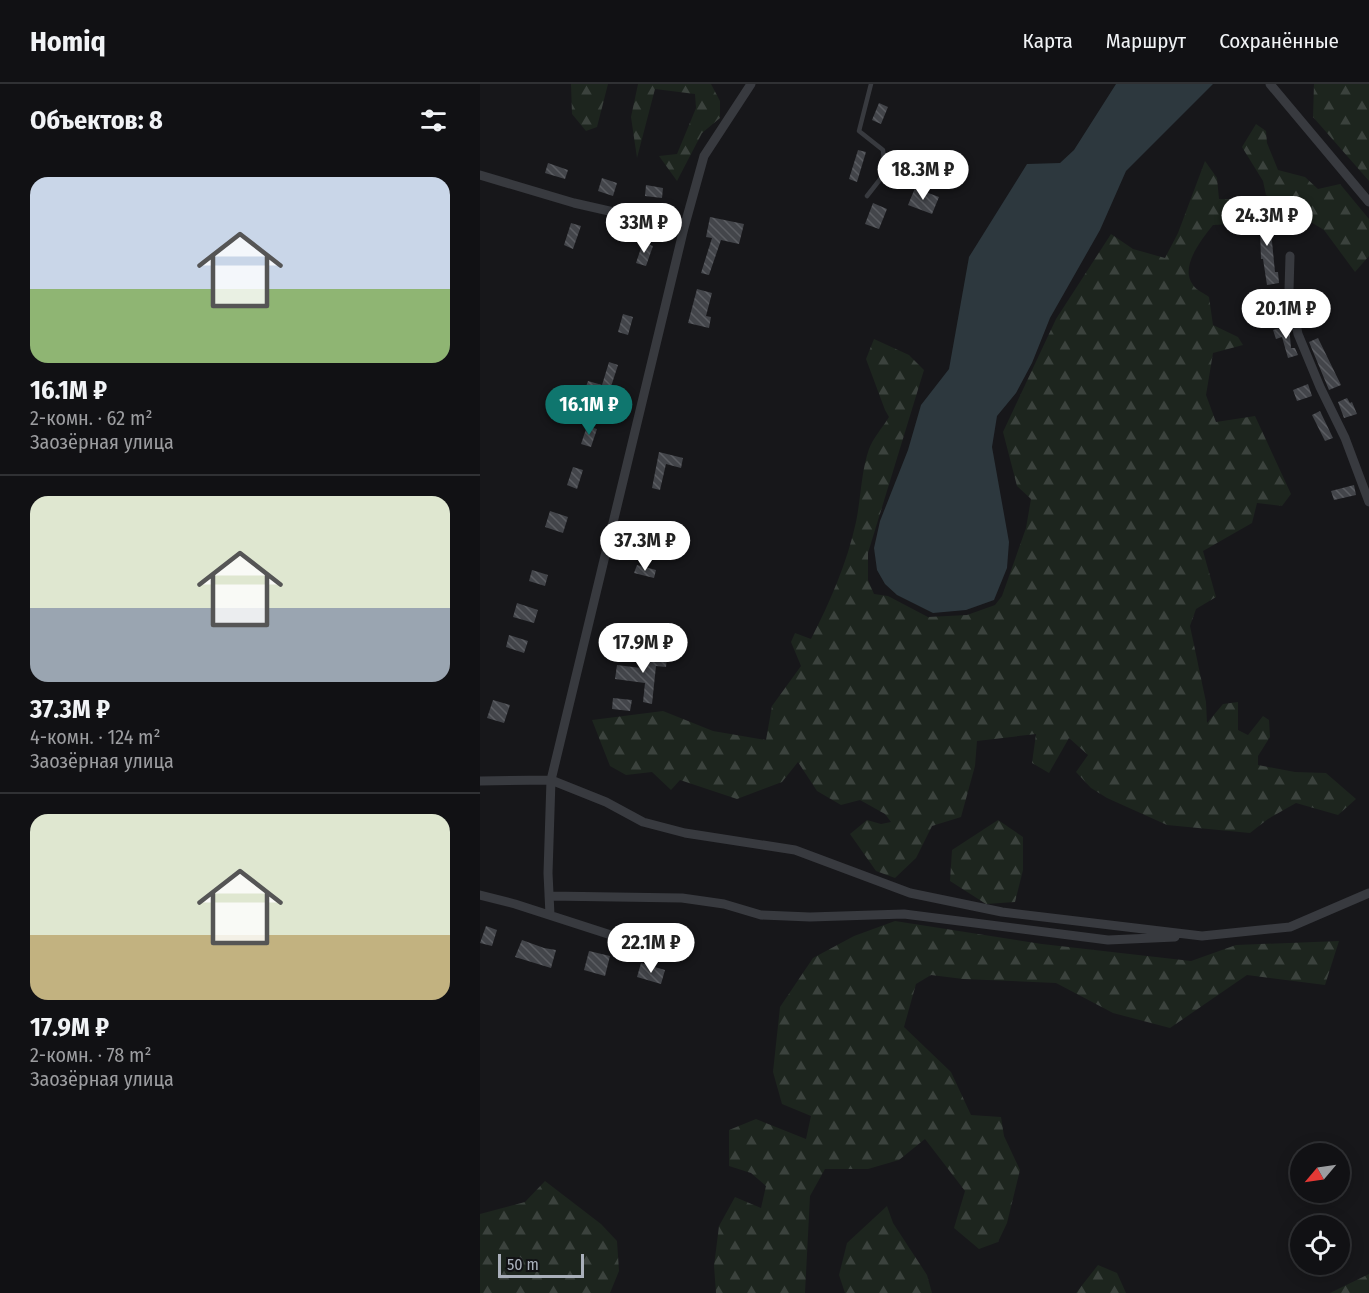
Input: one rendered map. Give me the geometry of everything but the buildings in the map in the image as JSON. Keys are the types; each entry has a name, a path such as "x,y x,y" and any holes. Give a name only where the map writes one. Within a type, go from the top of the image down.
{"street":[{"path":"550,915 550,780 684,228 704,156 752,84"},
{"path":"1270,84 1369,202"},
{"path":"480,175 574,203 684,228"},
{"path":"1290,256 1289,290 1298,334 1345,438 1369,502"},
{"path":"480,781 550,780 606,802 643,822 685,833 795,850 910,893 1002,912 1202,936"},
{"path":"549,896 682,898 724,904 761,915 810,917 904,914 1108,940 1202,936 1290,927 1369,893"},
{"path":"480,895 645,946"}],"lane":[{"path":"867,196 885,173 883,150 859,131 871,84"}],"green space":[{"path":"571,84 608,84 597,127 586,131 572,114"},
{"path":"638,84 711,84 720,101 720,118 702,133 677,181 659,156 677,154 696,108 695,94 655,89 637,158 631,117"},
{"path":"1314,84 1369,84 1369,181 1313,117"},
{"path":"1256,124 1266,131 1267,143 1278,170 1305,177 1318,189 1340,184 1369,219 1369,256 1355,272 1324,230 1266,195 1263,181 1242,147"},
{"path":"1205,161 1217,178 1219,199 1248,200 1250,223 1213,225 1198,245 1190,262 1189,278 1194,287 1209,297 1213,325 1238,337 1243,345 1213,353 1206,395 1216,422 1255,416 1291,494 1282,506 1257,503 1252,523 1203,551 1216,597 1196,609 1190,626 1206,702 1207,723 1223,704 1238,702 1238,730 1248,735 1263,716 1269,720 1270,737 1258,756 1258,765 1295,772 1326,773 1356,799 1338,815 1296,803 1268,819 1250,833 1167,825 1107,798 1091,788 1076,772 1088,755 1069,738 1049,773 1032,763 1036,734 977,741 975,766 961,817 932,826 916,858 895,878 876,871 850,834 867,820 881,824 891,822 885,814 860,800 841,805 817,791 798,762 782,782 737,799 680,780 671,790 652,772 626,775 610,766 592,720 663,711 713,731 766,740 772,706 801,666 791,642 795,633 811,639 831,597 852,537 869,449 889,417 866,359 874,339 909,355 924,370 868,553 868,580 874,594 888,596 928,617 967,615 995,605 1002,596 1026,528 1031,499 1017,486 1003,432 1056,319 1111,234 1133,249 1165,258 1178,233"},
{"path":"998,820 1023,837 1023,870 1015,902 986,904 950,881 952,850"},
{"path":"895,921 1042,944 1191,961 1236,945 1339,941 1325,985 1247,975 1170,1028 1113,1013 1056,983 963,979 931,975 916,984 904,1027 951,1072 971,1115 1001,1117 1004,1136 1020,1170 1007,1223 998,1242 979,1249 954,1228 965,1191 925,1139 899,1160 868,1169 825,1169 810,1196 805,1293 716,1293 714,1266 719,1226 735,1197 761,1208 766,1186 751,1173 729,1166 729,1130 756,1119 806,1139 811,1116 782,1104 773,1072 780,1007 813,958 854,936"},
{"path":"545,1181 601,1224 617,1241 619,1271 610,1293 480,1293 480,1214 525,1202"},
{"path":"887,1206 893,1223 927,1275 932,1293 845,1293 839,1275 847,1243"},
{"path":"1098,1265 1117,1273 1126,1293 1076,1293"},
{"path":"1369,1274 1369,1293 1330,1293"}],"shaded area":[{"path":"1116,84 1213,84 1126,171 1100,230 1050,318 1032,363 1016,393 997,416 992,447 1009,542 1007,568 994,600 966,610 933,613 897,595 885,584 877,570 874,548 880,521 908,450 921,405 949,369 969,257 1027,164 1060,163 1074,150"}]}
